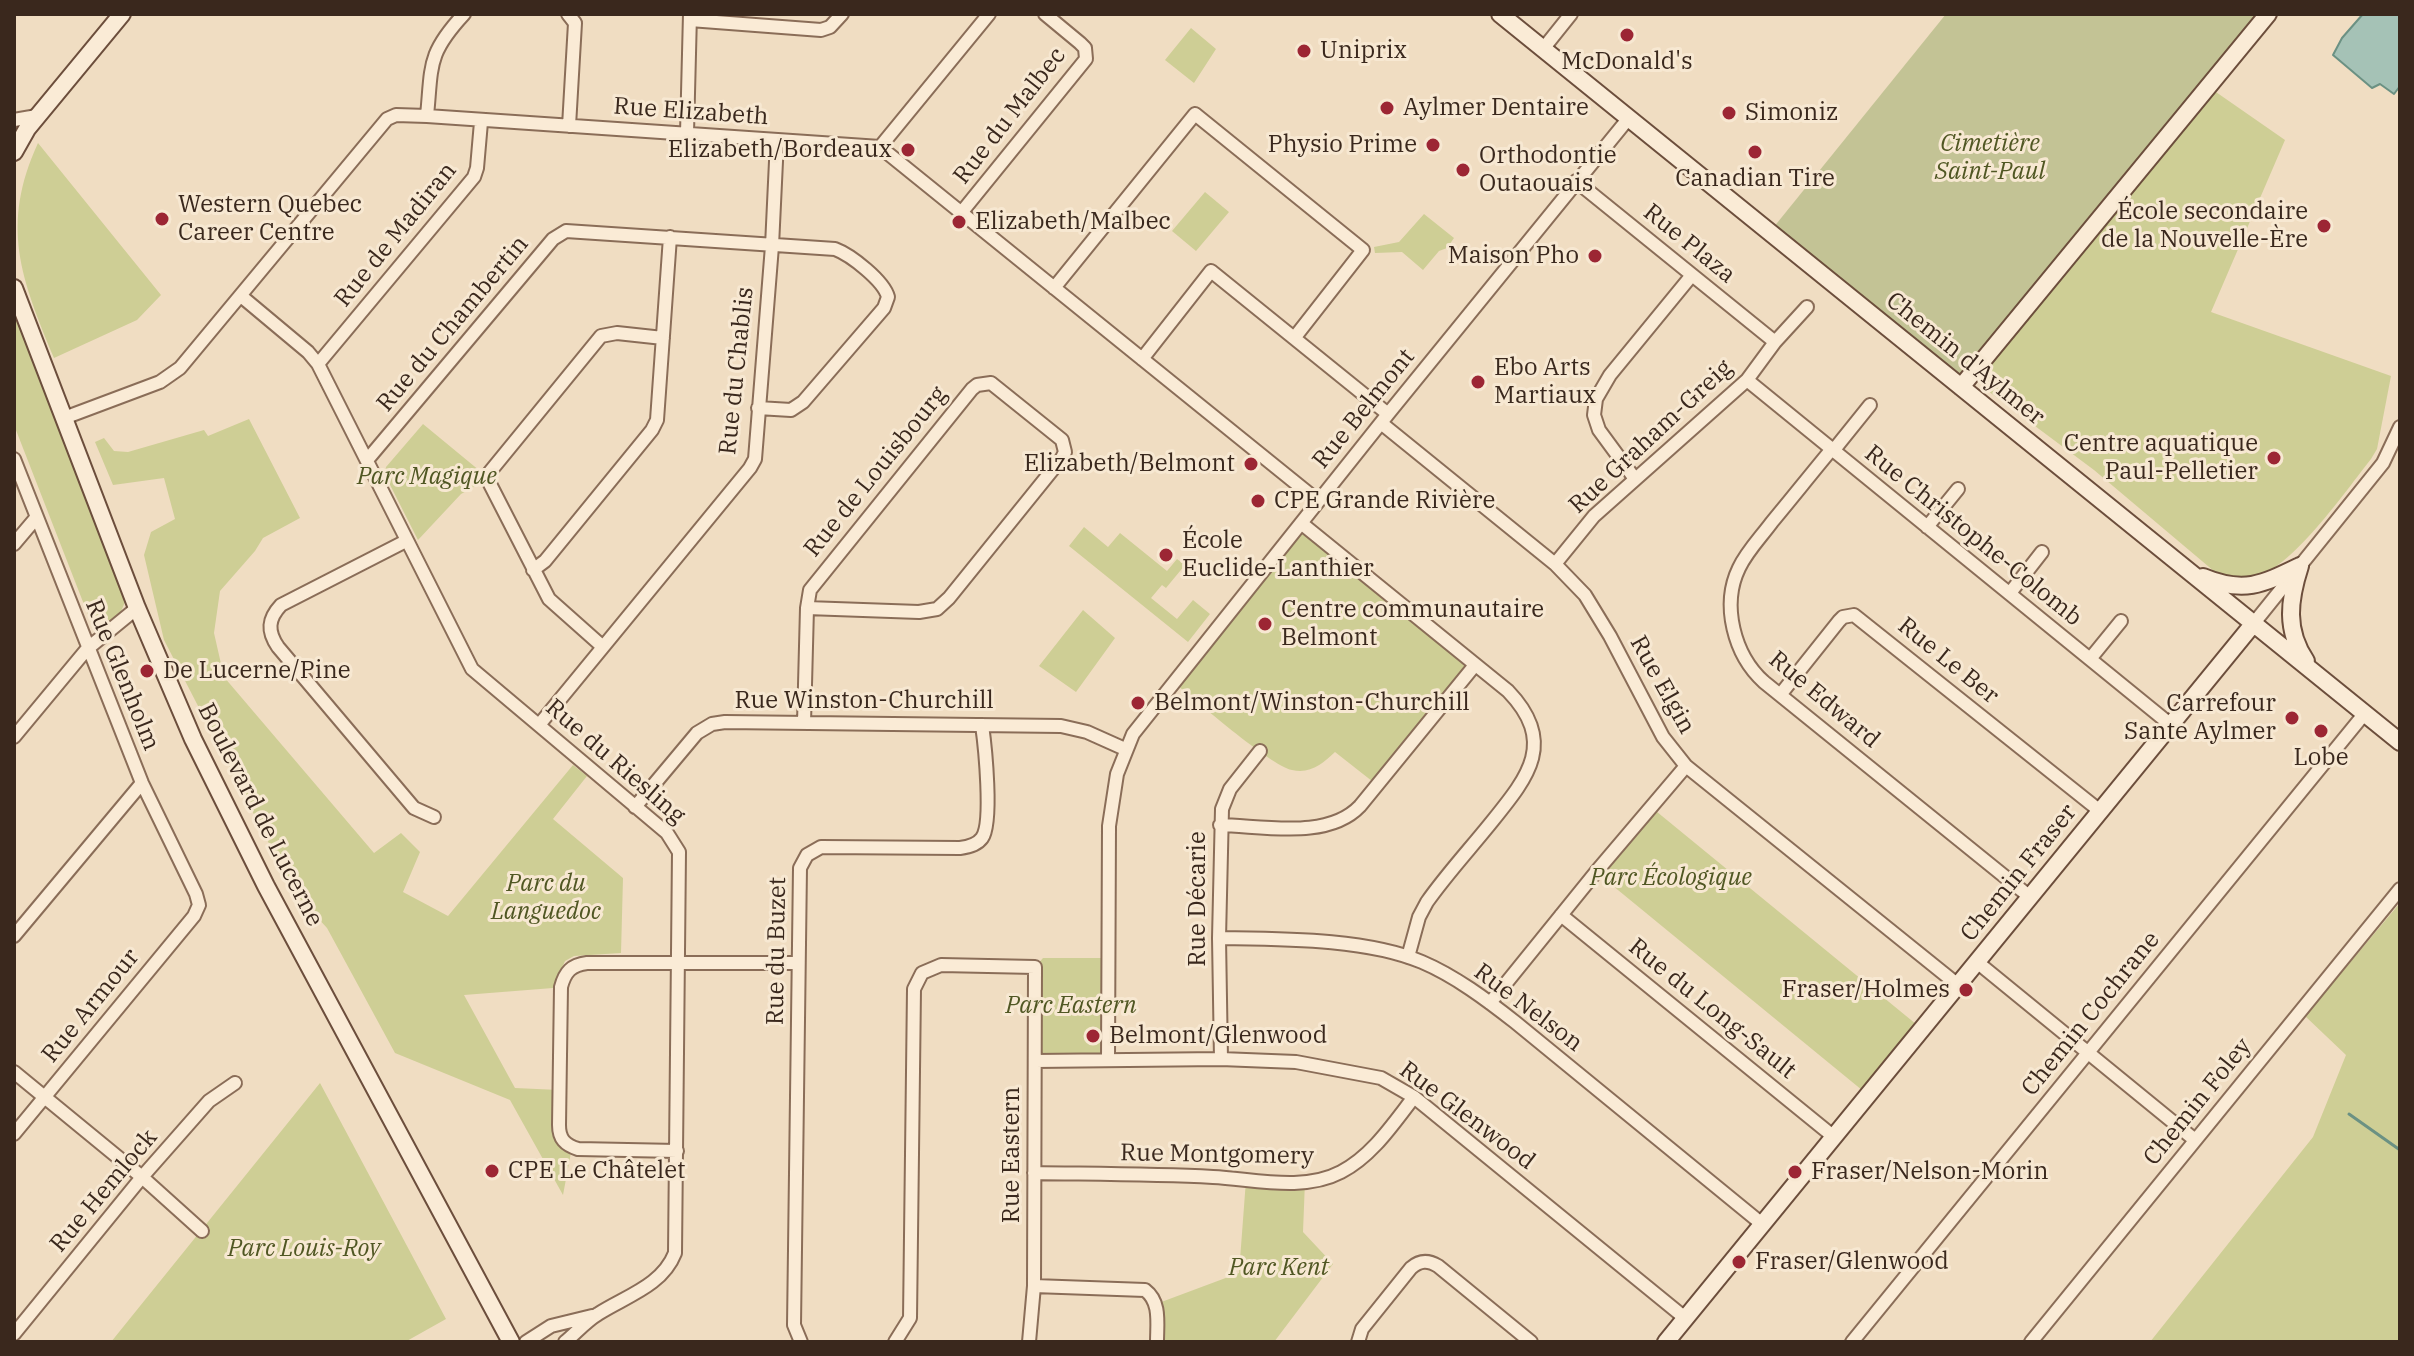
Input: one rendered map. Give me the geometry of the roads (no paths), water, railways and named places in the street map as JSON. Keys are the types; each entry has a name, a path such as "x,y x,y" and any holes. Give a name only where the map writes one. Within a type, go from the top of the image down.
{"main road":[{"path":"14,152 37,116 122,14"},
{"name":"Chemin d'Aylmer","path":"1500,14 2400,742"},
{"path":"1961,387 2268,14"},
{"name":"Boulevard de Lucerne","path":"14,288 182,717 253,861 511,1342"},
{"path":"2188,570 2229,585 2250,587 2300,566"},
{"path":"2300,566 2291,596 2290,620 2296,642 2314,672"},
{"name":"Chemin Fraser","path":"1666,1342 2254,623"}],"street":[{"path":"427,116 435,50 464,14"},
{"path":"568,14 575,23 569,126"},
{"path":"687,133 690,17 821,30 830,27 842,14"},
{"path":"989,14 880,147 1318,501"},
{"name":"Rue du Malbec","path":"961,213 1086,59 1085,48 1045,14"},
{"path":"1543,49 1571,14"},
{"path":"1054,288 1195,114 1363,250 1295,337"},
{"name":"Rue Elizabeth","path":"64,418 160,382 189,358 387,119 396,115 880,147"},
{"path":"14,120 37,116"},
{"name":"Rue Belmont","path":"1108,1060 1109,826 1114,786 1125,749 1147,713 1628,119"},
{"name":"Rue de Madiran","path":"318,364 474,177 481,122"},
{"name":"Rue du Chablis","path":"539,725 755,459 777,140"},
{"name":"Rue Plaza","path":"1576,181 1775,342"},
{"name":"Rue du Chambertin","path":"368,459 559,234 572,231 842,251 884,286 888,297 884,308 798,407 782,411 758,408"},
{"path":"533,570 545,561 652,430 659,409 670,237"},
{"name":"Rue Elgin","path":"1142,359 1211,271 1295,337 1384,418 1555,564 1592,606 1663,737 1686,766 1958,985"},
{"path":"1635,479 1599,430 1594,415 1596,399 1610,375 1692,275"},
{"name":"Rue du Riesling","path":"241,296 318,364 472,669 667,833 679,852 676,1241 670,1265 651,1283 595,1316 565,1342"},
{"name":"Rue Graham-Greig","path":"1555,564 1594,516 1747,380 1775,342 1807,307"},
{"path":"603,647 553,605 489,478 492,468 601,336 617,333 663,338"},
{"name":"Rue Christophe-Colomb","path":"1747,380 2171,725"},
{"name":"Rue de Louisbourg","path":"804,723 807,608 810,590 977,385 991,383 1062,440 1065,452 1062,458 937,609 919,612 807,608"},
{"name":"Rue Edward","path":"1870,405 1746,556 1735,578 1732,616 1742,654 1754,673 1780,695 2030,897"},
{"name":"Chemin Fraser","path":"2254,623 2383,463 2400,427"},
{"name":"Rue Glenholm","path":"14,459 142,783 199,905"},
{"path":"1927,527 1958,489"},
{"path":"14,544 36,518"},
{"path":"1301,523 1508,691 1524,709 1533,729 1533,757 1522,784 1427,902 1419,917 1408,957"},
{"path":"406,541 281,605 274,612 269,625 278,647 414,808 434,817"},
{"path":"2010,593 2042,552"},
{"path":"14,737 87,649 137,608"},
{"name":"Rue Le Ber","path":"1780,695 1839,621 1854,615 2100,811"},
{"path":"2090,659 2121,621"},
{"path":"1220,825 1315,827 1345,818 1360,806 1475,665"},
{"name":"Chemin Cochrane","path":"1852,1342 2365,713"},
{"name":"Rue Winston-Churchill","path":"635,807 703,727 725,722 1074,728 1125,749"},
{"name":"Rue du Buzet","path":"801,1342 794,1325 800,868 813,851 828,846 960,848 978,842 988,821 982,725"},
{"name":"Rue Décarie","path":"1221,1059 1220,825 1226,795 1260,751"},
{"path":"1490,1003 1686,766"},
{"path":"14,936 142,783"},
{"name":"Chemin Foley","path":"2031,1342 2400,889"},
{"name":"Rue Armour","path":"14,1134 194,916 199,905"},
{"name":"Rue du Long-Sault","path":"1561,915 1834,1137"},
{"name":"Rue Nelson","path":"1219,938 1311,940 1408,957 1442,973 1490,1003 1762,1224"},
{"path":"1977,962 2195,1140"},
{"path":"677,1151 578,1149 562,1139 559,1125 561,987 567,972 572,967 587,963 798,963"},
{"name":"Rue Eastern","path":"895,1342 910,1318 914,989 917,979 926,970 941,965 1035,967 1034,1286 1029,1342"},
{"name":"Rue Glenwood","path":"1035,1061 1221,1059 1308,1063 1392,1082 1685,1318"},
{"path":"14,1072 142,1177 202,1231"},
{"name":"Rue Hemlock","path":"14,1334 142,1177 209,1101 235,1083"},
{"name":"Rue Montgomery","path":"1034,1173 1215,1177 1284,1182 1317,1180 1340,1173 1360,1159 1414,1097"},
{"path":"1358,1342 1362,1329 1411,1268 1416,1263 1428,1261 1531,1342"},
{"path":"1034,1286 1145,1290 1156,1304 1157,1342"},
{"name":"Rue du Riesling","path":"526,1342 551,1326 595,1316"}],"waterway":[{"path":"2349,1114 2400,1150"}],"place":[{"name":"McDonald's","path":"1627,35"},
{"name":"Uniprix","path":"1304,51"},
{"name":"Aylmer Dentaire","path":"1387,108"},
{"name":"Simoniz","path":"1729,113"},
{"name":"Physio Prime","path":"1433,145"},
{"name":"Elizabeth/Bordeaux","path":"908,150"},
{"name":"Canadian Tire","path":"1755,152"},
{"name":"Orthodontie Outaouais","path":"1463,170"},
{"name":"Western Quebec Career Centre","path":"162,219"},
{"name":"Elizabeth/Malbec","path":"959,222"},
{"name":"École secondaire de la Nouvelle-Ère","path":"2324,226"},
{"name":"Maison Pho","path":"1595,256"},
{"name":"Ebo Arts Martiaux","path":"1478,382"},
{"name":"Centre aquatique Paul-Pelletier","path":"2274,458"},
{"name":"Elizabeth/Belmont","path":"1251,464"},
{"name":"CPE Grande Rivière","path":"1258,501"},
{"name":"École Euclide-Lanthier","path":"1166,555"},
{"name":"Centre communautaire Belmont","path":"1265,624"},
{"name":"De Lucerne/Pine","path":"147,671"},
{"name":"Belmont/Winston-Churchill","path":"1138,703"},
{"name":"Carrefour Sante Aylmer","path":"2292,718"},
{"name":"Lobe","path":"2321,731"},
{"name":"Fraser/Holmes","path":"1966,990"},
{"name":"Belmont/Glenwood","path":"1093,1036"},
{"name":"CPE Le Châtelet","path":"492,1171"},
{"name":"Fraser/Nelson-Morin","path":"1795,1172"},
{"name":"Fraser/Glenwood","path":"1739,1262"}],"park label":[{"name":"Cimetière Saint-Paul","path":"1990,158"},
{"name":"Parc Magique","path":"427,477"},
{"name":"Parc Écologique","path":"1671,878"},
{"name":"Parc du Languedoc","path":"546,898"},
{"name":"Parc Eastern","path":"1071,1006"},
{"name":"Parc Louis-Roy","path":"304,1249"},
{"name":"Parc Kent","path":"1279,1268"}]}
